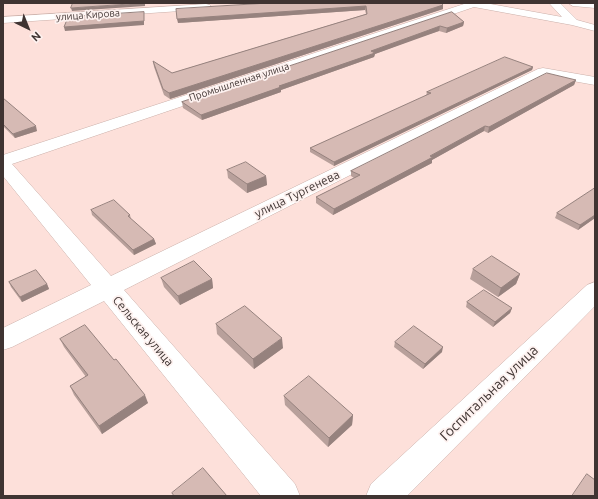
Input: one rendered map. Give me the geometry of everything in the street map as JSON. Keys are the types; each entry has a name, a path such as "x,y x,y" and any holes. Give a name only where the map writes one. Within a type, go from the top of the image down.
{"street":[{"path":"554,3 573,22"},
{"path":"573,3 595,5"},
{"path":"471,4 573,22 595,28"},
{"name":"Промышленная улица","path":"3,160 471,4"},
{"name":"улица Кирова","path":"3,20 214,6"},
{"name":"улица Тургенева","path":"3,340 543,72 595,81"},
{"name":"Сельская улица","path":"3,164 106,288 283,496"},
{"name":"Госпитальная улица","path":"383,496 595,291"}],"building":[{"path":"73,3 144,3 71,8"},
{"path":"269,3 441,3 443,5 169,93 163,89 153,61 172,73 367,14 366,6 177,19 176,9"},
{"path":"144,12 144,21 64,27 68,17"},
{"path":"452,12 464,22 447,28 440,26 371,51 375,53 201,115 182,102"},
{"path":"505,57 533,67 334,162 310,148 431,93 427,92"},
{"path":"547,73 576,80 489,127 485,126 430,156 433,157 334,209 316,197 360,175 351,171"},
{"path":"3,98 36,126 13,134 3,124"},
{"path":"246,162 266,176 247,184 227,170"},
{"path":"595,188 595,215 580,225 557,213"},
{"path":"114,200 130,215 128,216 154,239 133,250 91,210"},
{"path":"492,256 520,274 501,288 473,269"},
{"path":"194,261 212,279 178,296 161,278"},
{"path":"36,270 47,284 20,297 9,282"},
{"path":"484,290 512,308 495,322 467,302"},
{"path":"245,306 282,338 253,359 216,324"},
{"path":"85,325 114,360 116,359 145,395 99,426 70,386 88,375 60,339"},
{"path":"414,326 443,347 425,364 395,342"},
{"path":"309,376 353,415 329,438 284,396"},
{"path":"203,468 227,496 174,496 172,493"},
{"path":"587,474 595,480 595,496 572,496"}]}
